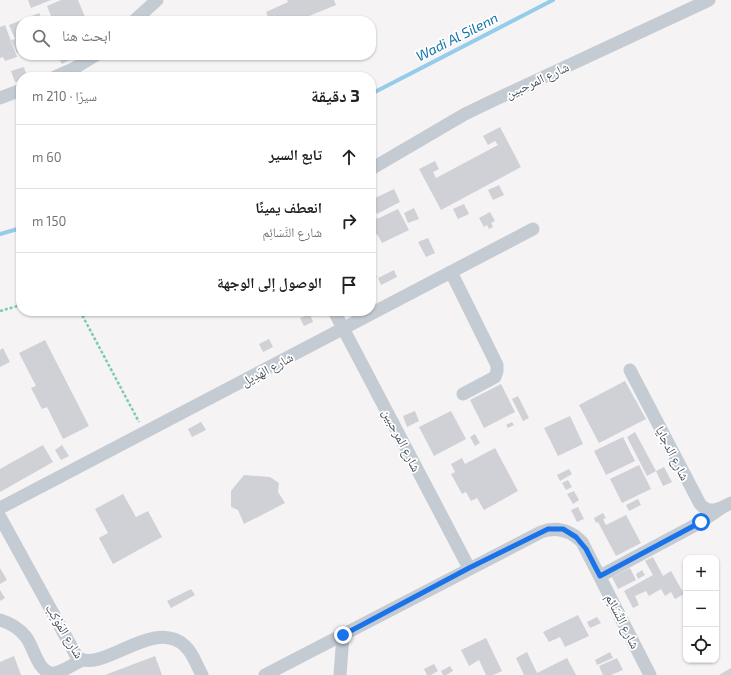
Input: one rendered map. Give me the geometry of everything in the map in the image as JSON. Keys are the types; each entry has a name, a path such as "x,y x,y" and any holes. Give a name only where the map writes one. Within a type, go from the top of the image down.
{"street":[{"path":"139,16 157,0"},
{"name":"شارع المرحبين","path":"376,166 472,111 709,0"},
{"path":"67,72 88,60"},
{"path":"0,98 16,92"},
{"name":"شارع الهَدِيل","path":"376,312 533,229"},
{"path":"451,272 497,365 495,377 463,394"},
{"name":"شارع المرحبين","path":"337,316 469,568"},
{"name":"شارع الهَدِيل","path":"0,508 368,316"},
{"name":"شارع الدجايا","path":"630,370 700,504 706,510 726,506"},
{"path":"600,576 701,522 726,506"},
{"name":"شارع المَوْكِب","path":"0,516 80,661 90,664 100,663 151,641 165,638 178,641 184,645 189,650 202,675"},
{"name":"شارع النَّسَائِم","path":"265,675 540,532 556,528 570,532 582,542 650,675"},
{"path":"0,620 13,625 26,637 45,672 54,674 80,661"},
{"path":"340,675 343,635"}],"path":[{"path":"0,311 16,306"},
{"path":"83,316 144,433"}],"building":[{"path":"28,0 51,0 31,8"},
{"path":"61,0 78,0 85,16 51,16 47,6"},
{"path":"287,0 334,0 336,5 309,16 268,16 266,12 288,2"},
{"path":"39,13 40,16 32,16"},
{"path":"16,22 16,51 11,40 15,39 9,25"},
{"path":"5,25 16,54 16,57 5,61 3,57 0,58 0,27"},
{"path":"60,60 69,60 62,64"},
{"path":"24,67 26,72 16,72 15,82 11,71"},
{"path":"500,127 521,167 441,210 419,169 435,161 439,169 433,172 436,178 498,145 495,141 488,145 483,136"},
{"path":"499,185 504,195 493,200 488,190"},
{"path":"394,189 400,202 377,214 376,198"},
{"path":"464,204 469,214 458,219 453,209"},
{"path":"414,208 419,219 408,223 404,213"},
{"path":"398,209 409,230 382,243 376,234 376,217 377,219"},
{"path":"490,212 495,221 491,223 493,227 489,229 487,225 484,227 479,218"},
{"path":"428,238 435,253 426,257 418,242"},
{"path":"394,270 397,277 381,285 378,278"},
{"path":"311,316 313,322 304,326 300,318"},
{"path":"269,339 273,347 263,352 259,344"},
{"path":"45,340 89,426 63,439 47,407 42,409 31,388 36,386 19,353"},
{"path":"3,348 10,362 0,367 0,350"},
{"path":"625,381 646,419 599,443 579,405"},
{"path":"501,384 515,412 484,428 470,400"},
{"path":"518,396 529,418 523,421 512,399"},
{"path":"415,411 419,421 407,427 403,416"},
{"path":"451,411 466,439 434,456 419,427"},
{"path":"570,416 583,444 558,456 544,428"},
{"path":"201,422 206,430 192,437 188,429"},
{"path":"512,422 514,425 508,428 506,425"},
{"path":"635,432 656,471 647,476 627,437"},
{"path":"475,434 480,443 475,446 470,437"},
{"path":"623,437 635,461 606,475 594,451"},
{"path":"43,445 53,462 0,492 0,469"},
{"path":"62,445 69,456 61,460 55,450"},
{"path":"495,448 518,491 484,510 477,498 471,501 466,492 462,494 451,474 455,472 451,464 462,458 465,464"},
{"path":"639,465 651,489 622,503 610,479"},
{"path":"664,467 672,482 663,486 656,471"},
{"path":"569,469 572,474 560,481 557,475"},
{"path":"244,475 270,477 279,483 278,492 285,503 244,524 238,510 231,507 231,491"},
{"path":"568,480 572,487 566,490 562,483"},
{"path":"574,491 579,500 573,504 567,494"},
{"path":"123,494 136,517 148,511 162,537 113,564 99,538 108,533 95,509"},
{"path":"638,499 641,505 629,511 626,505"},
{"path":"578,507 584,519 577,522 571,510"},
{"path":"603,513 606,518 603,519 606,525 626,515 641,543 616,556 598,522 596,523 594,518"},
{"path":"653,557 663,576 671,571 683,595 675,599 671,592 665,596 661,589 649,596 646,591 635,596 639,605 633,608 624,591 653,575 645,561"},
{"path":"0,568 7,580 0,584"},
{"path":"630,568 636,580 618,589 612,577"},
{"path":"642,570 645,575 638,579 636,574"},
{"path":"191,589 195,595 171,608 167,601"},
{"path":"0,590 5,598 0,601"},
{"path":"578,615 589,636 565,647 560,637 549,642 543,632"},
{"path":"597,617 601,623 590,628 587,622"},
{"path":"486,638 502,671 493,675 486,675 479,660 469,666 461,650"},
{"path":"527,652 537,673 567,658 576,675 524,675 516,658"},
{"path":"610,652 613,658 597,665 595,660"},
{"path":"14,656 21,675 0,675 0,662"},
{"path":"155,656 162,675 105,675"},
{"path":"617,658 623,670 611,675 603,675 599,666"},
{"path":"434,664 438,671 431,675 427,675 424,669"},
{"path":"450,666 453,671 443,675 441,671"},
{"path":"731,668 731,675 719,675"}],"waterway":[{"name":"Wadi Al Silenn","path":"376,91 553,0"},
{"name":"Wadi Al Silenn","path":"0,234 16,229"}],"route":[{"path":"343,635 469,568 548,529 563,529 570,532 582,542 600,576 701,522"}]}
